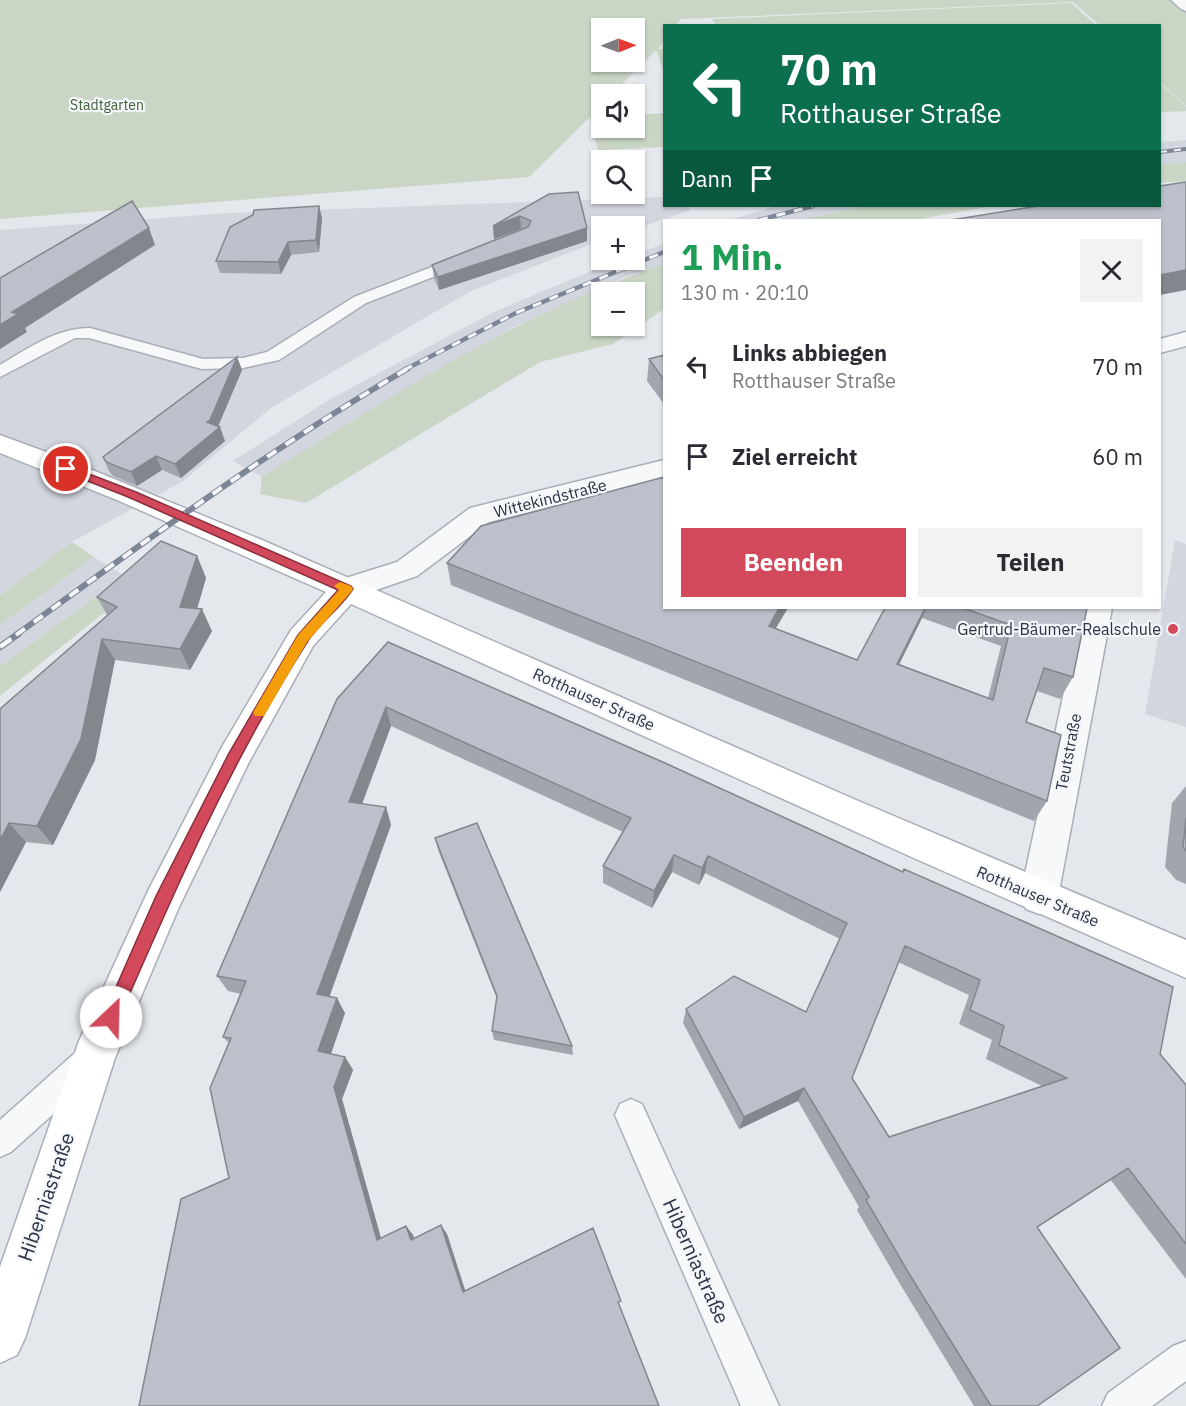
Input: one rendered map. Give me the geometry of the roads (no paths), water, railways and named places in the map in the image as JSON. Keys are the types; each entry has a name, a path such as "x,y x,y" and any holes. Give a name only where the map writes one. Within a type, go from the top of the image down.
{"main road":[{"name":"Rotthauser Straße","path":"0,443 132,494 1039,897 1186,959"},
{"name":"Hiberniastraße","path":"0,1338 94,1056 162,901 234,757 302,638 347,589"}],"street":[{"path":"1178,0 1186,6"},
{"path":"1161,346 1186,339"},
{"name":"Wittekindstraße","path":"347,589 406,568 480,515 663,469"},
{"name":"Teutstraße","path":"1039,897 1097,609"}],"lane":[{"path":"0,372 73,333 90,333 202,364 243,363 273,356 360,300 479,253"},
{"name":"Hiberniastraße","path":"0,1141 94,1056"},
{"name":"Hiberniastraße","path":"632,1115 760,1406"},
{"path":"1121,1406 1186,1359"}],"railway":[{"path":"1161,152 1186,149"},
{"path":"763,219 809,207"},
{"path":"404,370 516,313 663,252"},
{"path":"16,635 257,464 407,369"},
{"path":"0,647 18,634"}],"place":[{"name":"Gertrud-Bäumer-Realschule","path":"1173,629"}],"park label":[{"name":"Stadtgarten","path":"107,105"}]}
